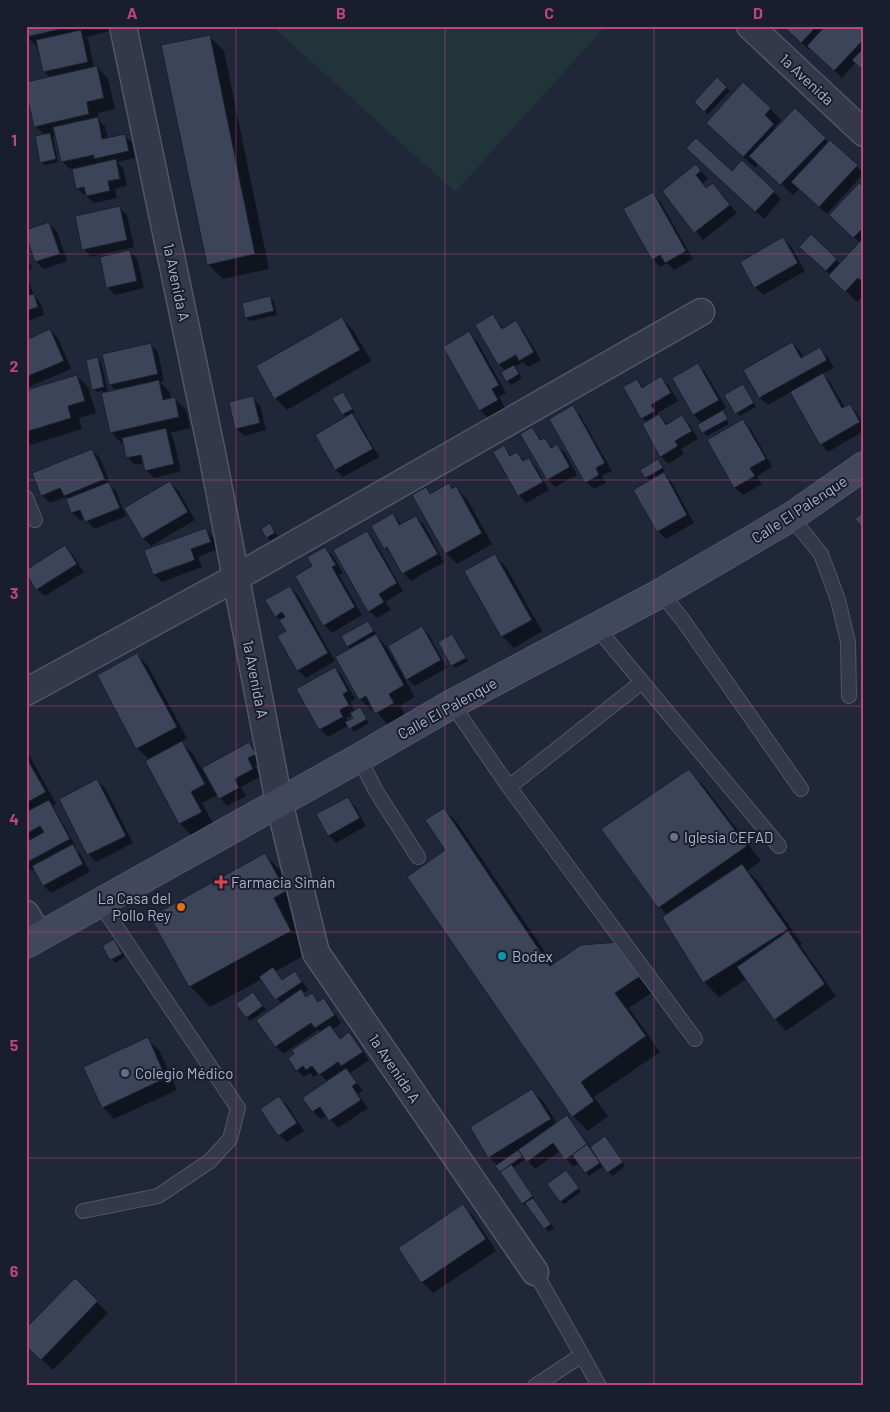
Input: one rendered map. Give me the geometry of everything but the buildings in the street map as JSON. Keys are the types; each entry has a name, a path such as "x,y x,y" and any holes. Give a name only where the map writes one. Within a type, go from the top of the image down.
{"street":[{"name":"1a Avenida A","path":"123,26 237,577 279,802 316,953 535,1272"},
{"name":"1a Avenida","path":"750,26 864,133"},
{"path":"26,692 237,577 701,312"},
{"name":"Calle El Palenque","path":"31,932 100,904 452,704 661,593 791,517 864,466"}],"lane":[{"path":"26,498 35,520"},
{"path":"791,517 821,554 838,600 848,642 849,696"},
{"path":"661,593 682,619 801,789"},
{"path":"597,628 779,846"},
{"path":"509,787 642,682"},
{"path":"452,704 509,787 695,1039"},
{"path":"359,758 376,791 418,857"},
{"path":"83,1211 158,1196 210,1161 230,1139 238,1108 100,904"},
{"path":"535,1272 599,1386"},
{"path":"536,1386 582,1355"}],"shaded area":[{"path":"272,26 606,26 455,192"}],"place":[{"name":"Iglesia CEFAD","path":"674,837"},
{"name":"Farmacia Simán","path":"221,882"},
{"name":"La Casa del Pollo Rey","path":"181,907"},
{"name":"Bodex","path":"502,956"},
{"name":"Colegio Médico","path":"125,1073"}]}
